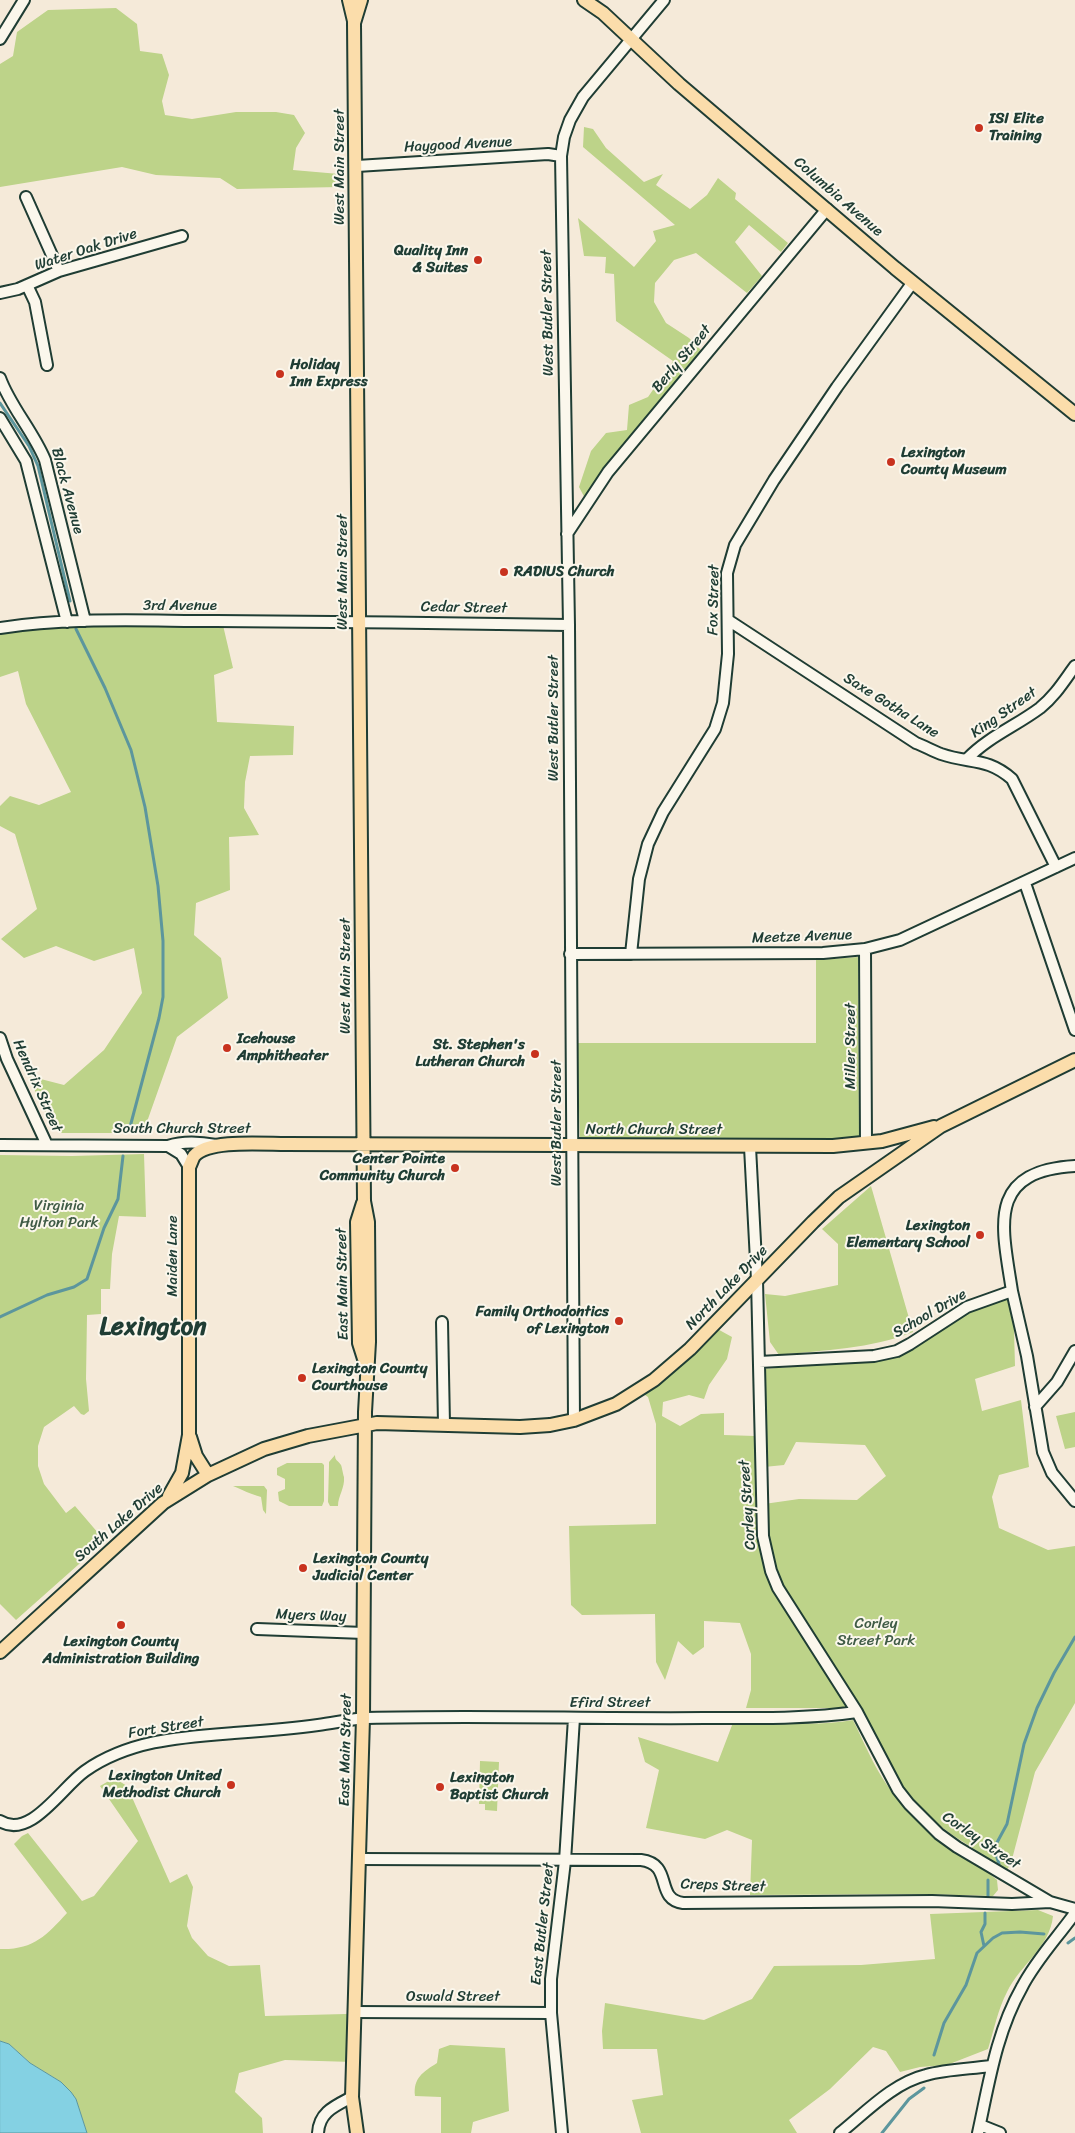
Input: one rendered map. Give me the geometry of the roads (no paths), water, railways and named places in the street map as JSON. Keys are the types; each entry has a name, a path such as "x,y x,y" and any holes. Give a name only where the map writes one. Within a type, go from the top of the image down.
{"main road":[{"path":"349,0 354,23"},
{"name":"West Main Street","path":"361,0 354,23 357,166 364,1144"},
{"name":"Columbia Avenue","path":"584,0 603,13 679,84 913,282 1075,414"},
{"name":"North Lake Drive","path":"365,1424 400,1423 520,1427 550,1425 574,1420 616,1404 658,1377 690,1349 839,1198 941,1126 1075,1060"},
{"name":"North Church Street","path":"364,1144 572,1147 833,1146 866,1143 941,1126"},
{"name":"South Church Street","path":"216,1145 364,1144"},
{"name":"East Main Street","path":"357,2133 352,2098 364,1718 366,1367 360,1343 357,1222 364,1201 364,1144"},
{"path":"189,1167 195,1155 216,1145"},
{"name":"Maiden Lane","path":"163,1503 179,1481 190,1435 189,1167"},
{"name":"South Lake Drive","path":"0,1652 163,1503 208,1475 264,1449 308,1436 365,1424"},
{"name":"Maiden Lane","path":"190,1435 196,1456 208,1475"}],"street":[{"path":"0,39 24,0"},
{"name":"West Butler Street","path":"574,1420 569,625 561,156 564,137 573,112 583,97 664,0"},
{"name":"Haygood Avenue","path":"357,166 548,154 561,156"},
{"path":"26,197 59,271"},
{"name":"Berly Street","path":"567,535 608,472 828,209"},
{"name":"Water Oak Drive","path":"0,293 27,285 59,271 182,236"},
{"name":"Fox Street","path":"631,954 639,879 648,844 663,812 702,752 718,720 726,685 727,573 738,536 837,387 913,282"},
{"path":"27,285 35,302 47,365"},
{"name":"Black Avenue","path":"0,378 6,393 38,443 46,460 85,621"},
{"name":"Black Avenue","path":"0,418 26,461 66,622"},
{"name":"Saxe Gotha Lane","path":"728,620 916,743 942,755 990,765 1012,779 1056,867"},
{"name":"3rd Avenue","path":"0,628 85,621 360,622"},
{"name":"Cedar Street","path":"360,622 569,625"},
{"name":"King Street","path":"967,759 980,746 1039,708 1051,698 1075,666"},
{"name":"Meetze Avenue","path":"570,954 823,954 866,949 900,940 1075,858"},
{"path":"1025,882 1075,1030"},
{"name":"Miller Street","path":"866,949 866,1143"},
{"name":"Hendrix Street","path":"0,1038 7,1059 47,1145"},
{"name":"South Church Street","path":"0,1145 168,1146 178,1143 216,1145"},
{"path":"168,1146 182,1154 189,1167"},
{"name":"Corley Street","path":"750,1147 757,1280 763,1536 766,1554 778,1588 857,1712 898,1790 921,1817 957,1847 1050,1902 1075,1908"},
{"path":"1075,1166 1055,1168 1035,1174 1022,1182 1010,1195 1004,1211 1002,1229 1012,1291 1027,1356 1041,1443 1052,1473 1075,1501"},
{"name":"School Drive","path":"759,1362 874,1356 897,1351 966,1307 1012,1291"},
{"path":"442,1322 444,1424"},
{"path":"1035,1407 1057,1382 1075,1351"},
{"name":"Myers Way","path":"257,1629 364,1632"},
{"name":"Efird Street","path":"364,1718 828,1716 857,1712"},
{"name":"Fort Street","path":"0,1821 9,1826 14,1826 31,1821 85,1771 114,1754 135,1746 182,1738 300,1727 364,1718"},
{"name":"East Butler Street","path":"562,2133 551,2013 553,1952 564,1861 574,1718"},
{"name":"Creps Street","path":"359,1859 648,1861 655,1863 660,1869 668,1895 672,1899 683,1903 932,1902 1012,1904 1050,1902"},
{"path":"1000,2133 979,2129 991,2066 1005,2023 1021,1988 1039,1959 1075,1913"},
{"name":"Oswald Street","path":"354,2012 551,2013"},
{"path":"840,2133 893,2090 917,2078 934,2073 991,2066"},
{"path":"318,2133 320,2119 327,2110 352,2098"}],"water":[{"path":"0,2041 9,2044 30,2063 61,2082 71,2092 76,2099 87,2133 0,2133"}],"waterway":[{"path":"0,403 29,446 38,466 70,601"},
{"path":"76,629 105,688 131,750 145,807 158,886 163,941 163,997 130,1127"},
{"path":"0,1317 47,1295 74,1287 87,1279 104,1228 118,1199 123,1156"},
{"path":"999,1864 994,1848 1007,1824 1024,1744 1037,1708 1054,1673 1075,1637"},
{"path":"988,1880 988,1896"},
{"path":"984,1946 981,1932 985,1924 985,1913"},
{"path":"934,2055 944,2023 966,1985 977,1953 993,1938 1002,1933 1044,1934"},
{"path":"1068,1943 1075,1938"},
{"path":"882,2133 909,2099 924,2088"}],"place":[{"name":"ISI Elite Training","path":"979,128"},
{"name":"Quality Inn & Suites","path":"478,260"},
{"name":"Holiday Inn Express","path":"280,374"},
{"name":"Lexington County Museum","path":"891,462"},
{"name":"RADIUS Church","path":"504,572"},
{"name":"Icehouse Amphitheater","path":"227,1048"},
{"name":"St. Stephen's Lutheran Church","path":"535,1054"},
{"name":"Center Pointe Community Church","path":"455,1168"},
{"name":"Lexington Elementary School","path":"980,1235"},
{"name":"Family Orthodontics of Lexington","path":"619,1321"},
{"name":"Lexington County Courthouse","path":"302,1378"},
{"name":"Lexington County Judicial Center","path":"303,1568"},
{"name":"Lexington County Administration Building","path":"121,1625"},
{"name":"Lexington United Methodist Church","path":"231,1785"},
{"name":"Lexington Baptist Church","path":"440,1787"}],"district":[{"name":"Lexington","path":"153,1328"}],"park label":[{"name":"Virginia Hylton Park","path":"59,1214"},
{"name":"Corley Street Park","path":"876,1632"}]}
